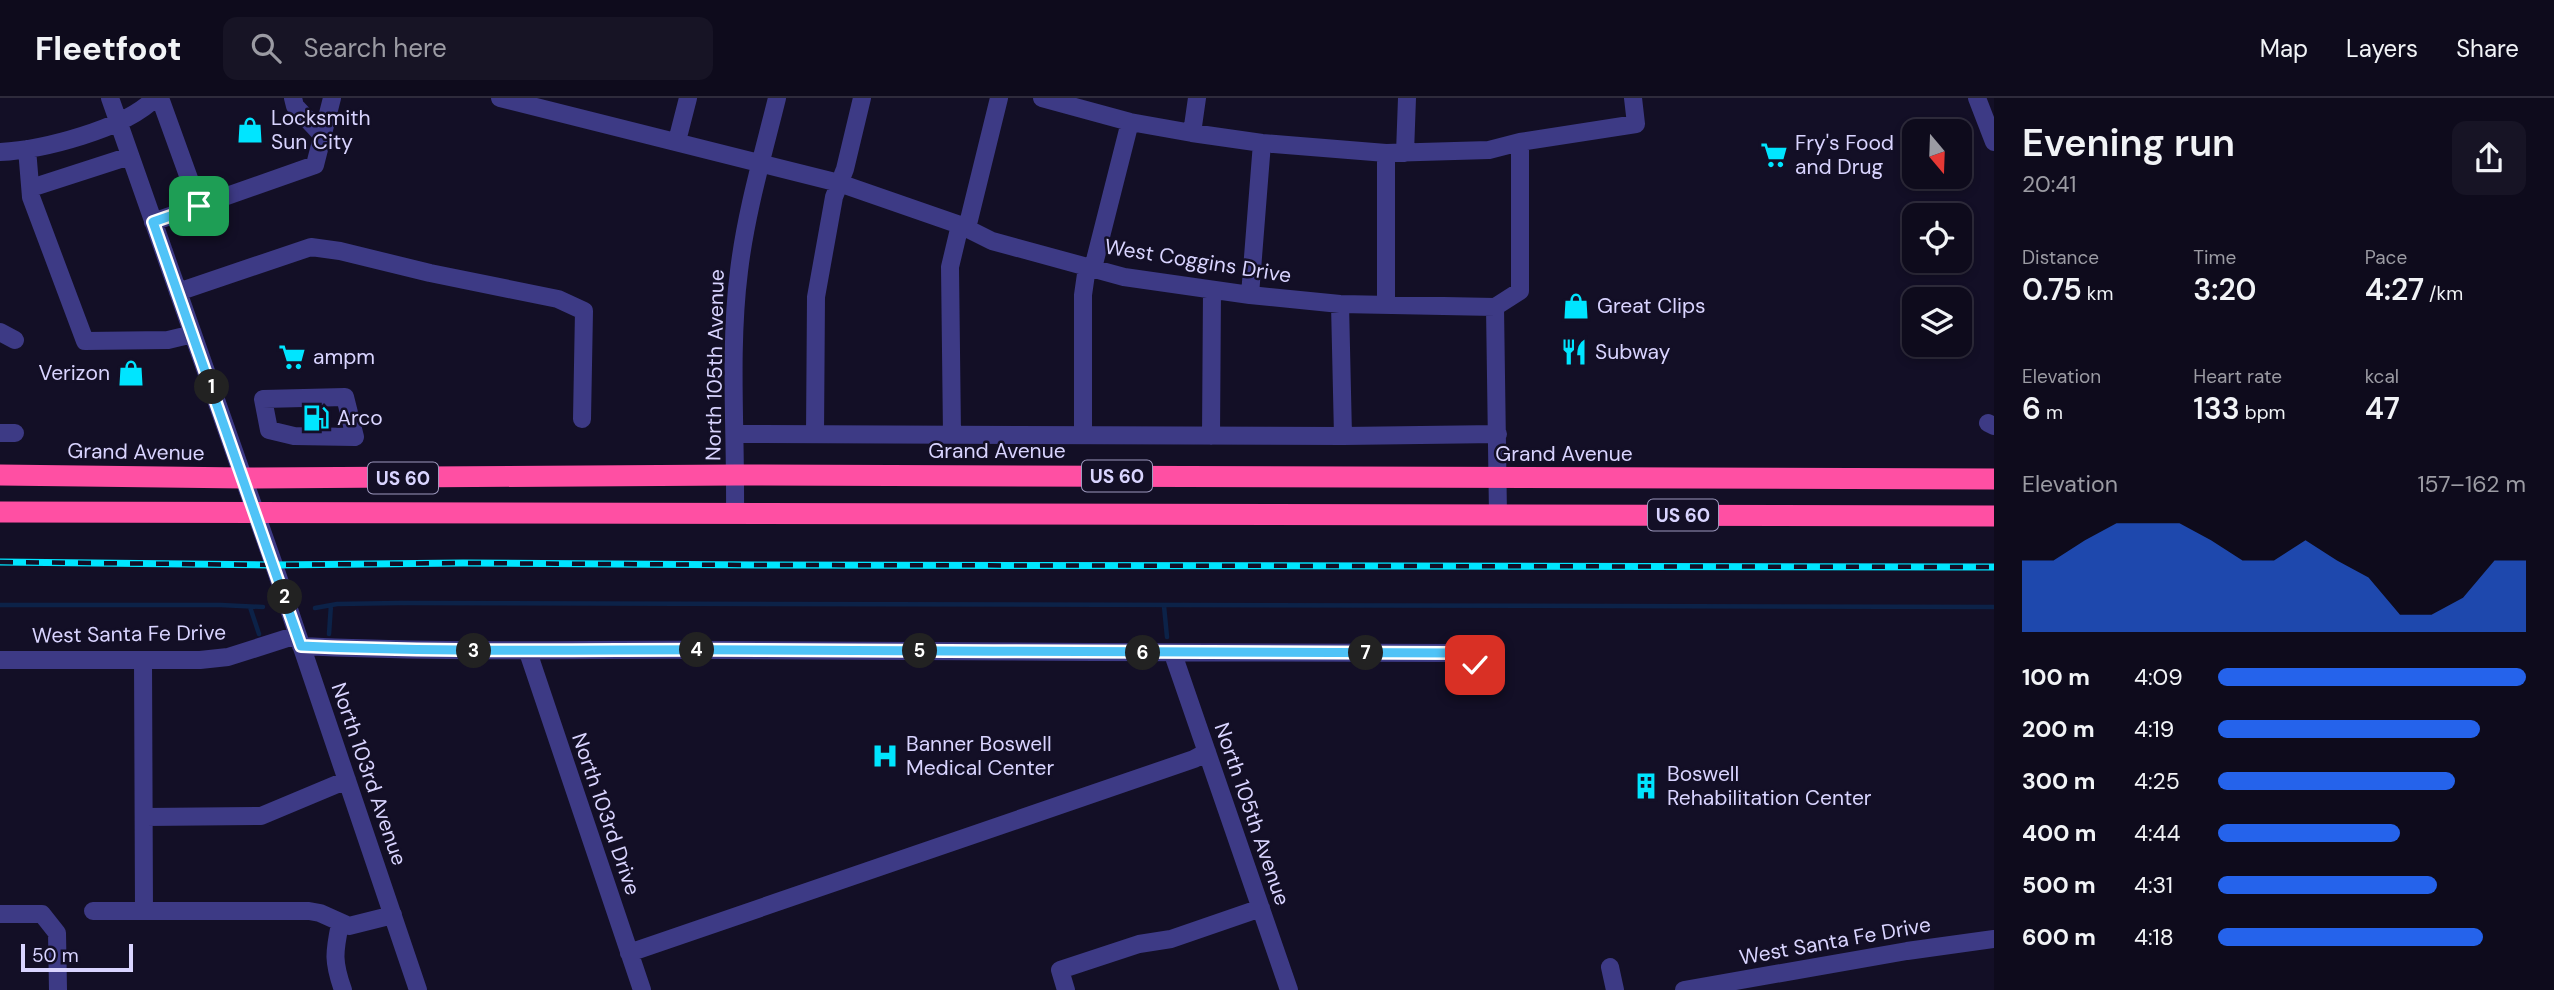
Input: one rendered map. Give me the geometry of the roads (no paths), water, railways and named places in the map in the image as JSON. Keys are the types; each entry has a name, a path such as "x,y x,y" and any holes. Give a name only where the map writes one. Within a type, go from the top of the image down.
{"highway":[{"name":"Grand Avenue","path":"0,475 244,478 735,475 1994,479"},
{"name":"US 60","path":"0,512 1994,516"}],"street":[{"name":"North 103rd Avenue","path":"110,98 244,478 418,990"},
{"path":"0,152 27,149 119,122 157,98 199,206"},
{"path":"293,98 295,106 323,136"},
{"path":"153,222 315,165 332,98"},
{"name":"West Coggins Drive","path":"500,98 839,183 963,226 992,241 1124,277 1250,295 1340,304 1495,307"},
{"path":"677,141 688,98"},
{"name":"North 105th Avenue","path":"735,512 736,301 743,238 777,98"},
{"path":"815,434 816,297 834,197 845,169 862,98"},
{"path":"952,435 950,267 999,98"},
{"path":"1042,98 1130,122 1192,132 1262,143 1386,153 1489,150 1520,142 1636,124 1633,98"},
{"path":"1192,132 1198,98"},
{"path":"1405,153 1407,98"},
{"path":"1977,98 1994,142"},
{"path":"1083,435 1083,295 1130,122"},
{"path":"1498,515 1495,307 1520,291 1520,142"},
{"path":"1250,295 1262,143"},
{"path":"27,149 31,197 85,341 168,340 193,334"},
{"path":"1386,153 1386,306"},
{"path":"31,188 130,156"},
{"path":"178,292 311,247 558,299 584,310 582,419"},
{"path":"1211,436 1212,290"},
{"path":"1340,304 1343,436"},
{"path":"345,397 355,437 294,436 269,430 263,400 345,397"},
{"path":"735,434 1498,434"},
{"name":"West Santa Fe Drive","path":"0,660 200,660 299,640 527,652 733,650 1174,654 1460,653 1470,656 1475,665"},
{"name":"North 103rd Drive","path":"527,652 642,990"},
{"name":"North 105th Avenue","path":"1174,654 1289,990"},
{"path":"143,660 144,910"},
{"path":"629,953 1194,759 1207,752"},
{"path":"145,817 261,816 347,780"},
{"path":"1066,990 1060,970 1139,944 1171,939 1261,908"},
{"path":"93,911 309,911 320,913 341,925 357,926 393,915"},
{"path":"0,914 42,914 57,933 58,990"},
{"path":"341,925 335,948 335,967 343,990"},
{"name":"West Santa Fe Drive","path":"1684,990 1936,946 1994,939"},
{"path":"1611,967 1615,990"}],"waterway":[{"path":"315,608 337,604 400,603 1994,607"},
{"path":"0,605 263,607"},
{"path":"329,634 331,605"},
{"path":"1164,606 1167,637"},
{"path":"250,607 259,634"}],"railway":[{"path":"0,562 274,565 463,563 1994,567"}],"place":[{"name":"Locksmith Sun City","path":"250,130"},
{"name":"Fry's Food and Drug","path":"1774,155"},
{"name":"Great Clips","path":"1576,306"},
{"name":"Subway","path":"1574,352"},
{"name":"ampm","path":"292,357"},
{"name":"Verizon","path":"131,373"},
{"name":"Arco","path":"316,418"},
{"name":"Banner Boswell Medical Center","path":"885,756"},
{"name":"Boswell Rehabilitation Center","path":"1646,786"}]}
